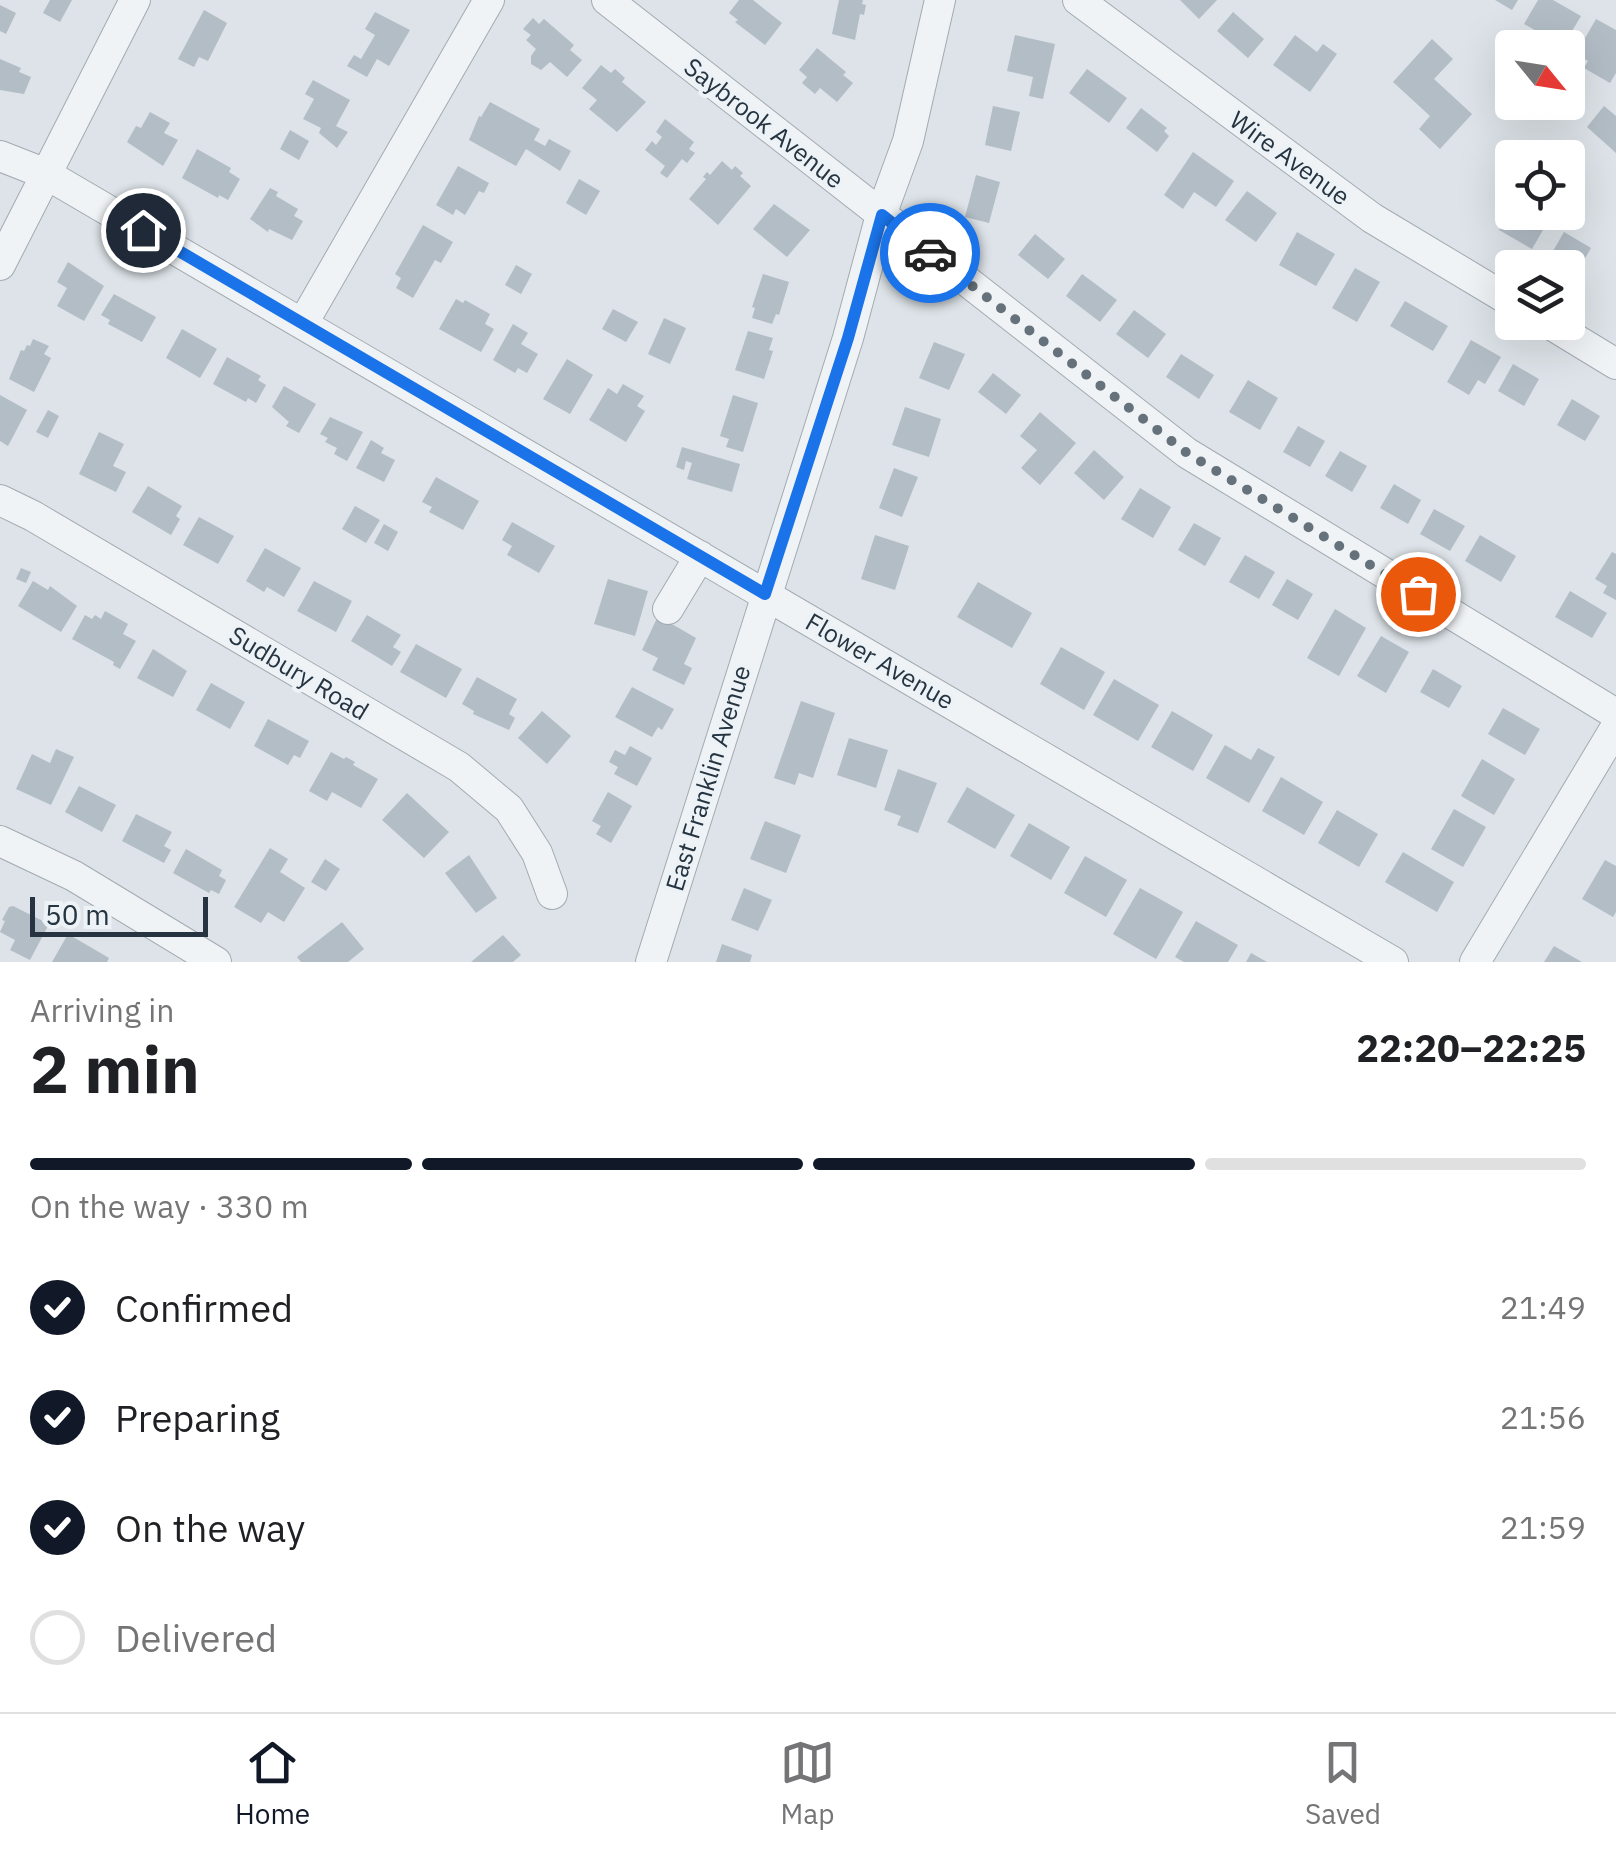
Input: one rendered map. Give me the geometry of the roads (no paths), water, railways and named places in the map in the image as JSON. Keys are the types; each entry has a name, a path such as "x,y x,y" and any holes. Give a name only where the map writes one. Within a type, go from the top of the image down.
{"street":[{"path":"0,265 134,0"},
{"path":"303,323 489,0"},
{"name":"Saybrook Avenue","path":"607,0 1187,453 1616,714"},
{"name":"East Franklin Avenue","path":"651,962 908,141 940,0"},
{"name":"Wire Avenue","path":"1078,0 1372,218 1495,292"},
{"name":"Flower Avenue","path":"0,156 46,174 1394,962"},
{"path":"1576,340 1616,364"},
{"name":"Sudbury Road","path":"0,500 459,767 509,809 537,852 552,894"},
{"path":"668,609 700,556"},
{"path":"1475,962 1616,727"},
{"path":"0,841 74,876 216,962"}]}
